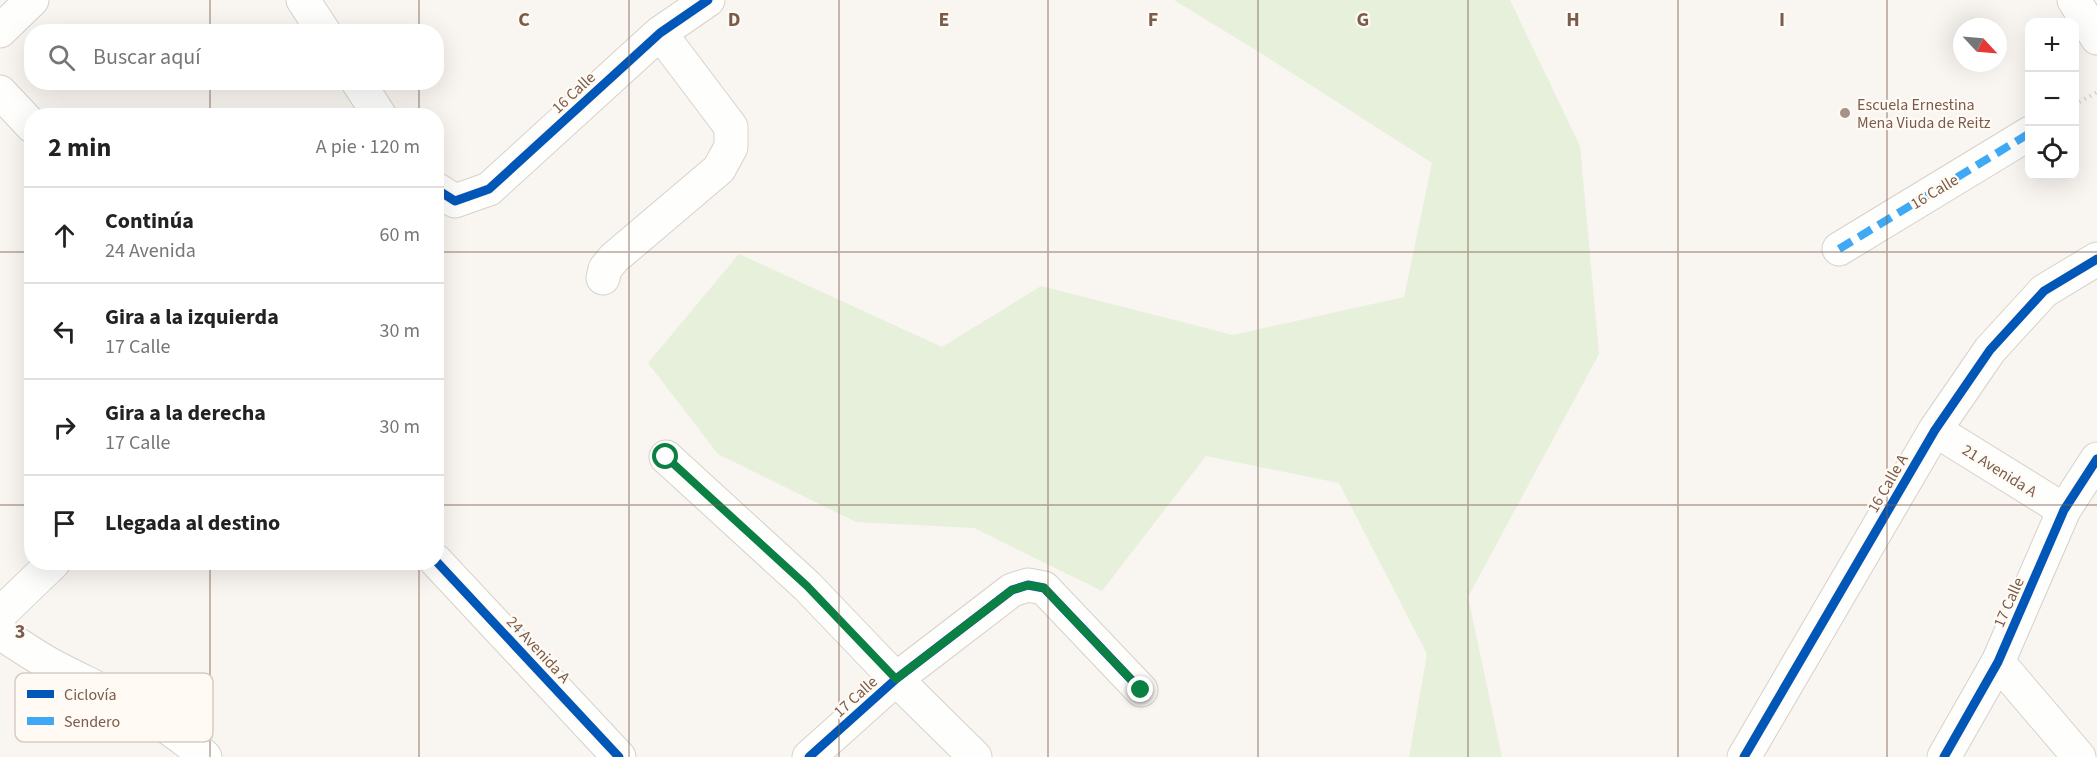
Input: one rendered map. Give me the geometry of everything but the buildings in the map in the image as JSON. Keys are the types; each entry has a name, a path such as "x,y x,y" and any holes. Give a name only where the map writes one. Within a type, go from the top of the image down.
{"street":[{"path":"0,31 32,0"},
{"name":"16 Calle","path":"446,195 489,189 660,33 708,0"},
{"path":"2073,0 2097,38"},
{"path":"603,278 605,268 614,258 719,169 731,147 731,127 660,33"},
{"path":"363,90 375,108"},
{"path":"0,92 24,118"},
{"name":"16 Calle","path":"1839,249 2025,136"},
{"name":"16 Calle A","path":"1744,757 1935,430 1990,350 2044,291 2097,259"},
{"name":"21 Avenida A","path":"1935,430 2064,510"},
{"path":"666,457 807,586 975,757"},
{"name":"17 Calle","path":"1944,757 1998,662 2064,510 2097,459"},
{"path":"0,614 46,570"},
{"name":"24 Avenida A","path":"444,570 619,757"},
{"name":"17 Calle","path":"809,757 896,679 1012,590 1028,585 1044,588 1141,690"},
{"path":"0,633 68,673"},
{"path":"1998,662 2079,757"},
{"path":"189,742 205,757"}],"path":[{"path":"2079,102 2097,92"}],"green space":[{"path":"1174,0 1510,0 1580,146 1599,354 1468,597 1502,757 1409,757 1427,654 1339,483 1206,456 1102,591 974,528 856,522 718,454 648,363 739,254 942,347 1041,286 1233,335 1404,297 1432,163"}],"marked path":[{"path":"1839,249 2025,136"}],"cycle path":[{"path":"444,194 455,201 489,189 660,33 708,0"},
{"path":"1744,757 1935,430 1990,350 2044,291 2097,259"},
{"path":"1944,757 1998,662 2064,510 2097,459"},
{"path":"444,570 619,757"},
{"path":"809,757 896,679 1012,590 1028,585 1044,588 1141,690"}],"place":[{"name":"Escuela Ernestina Mena Viuda de Reitz","path":"1845,113"}],"route":[{"path":"666,457 807,586 896,679 1012,590 1028,585 1044,588 1141,690"}]}
